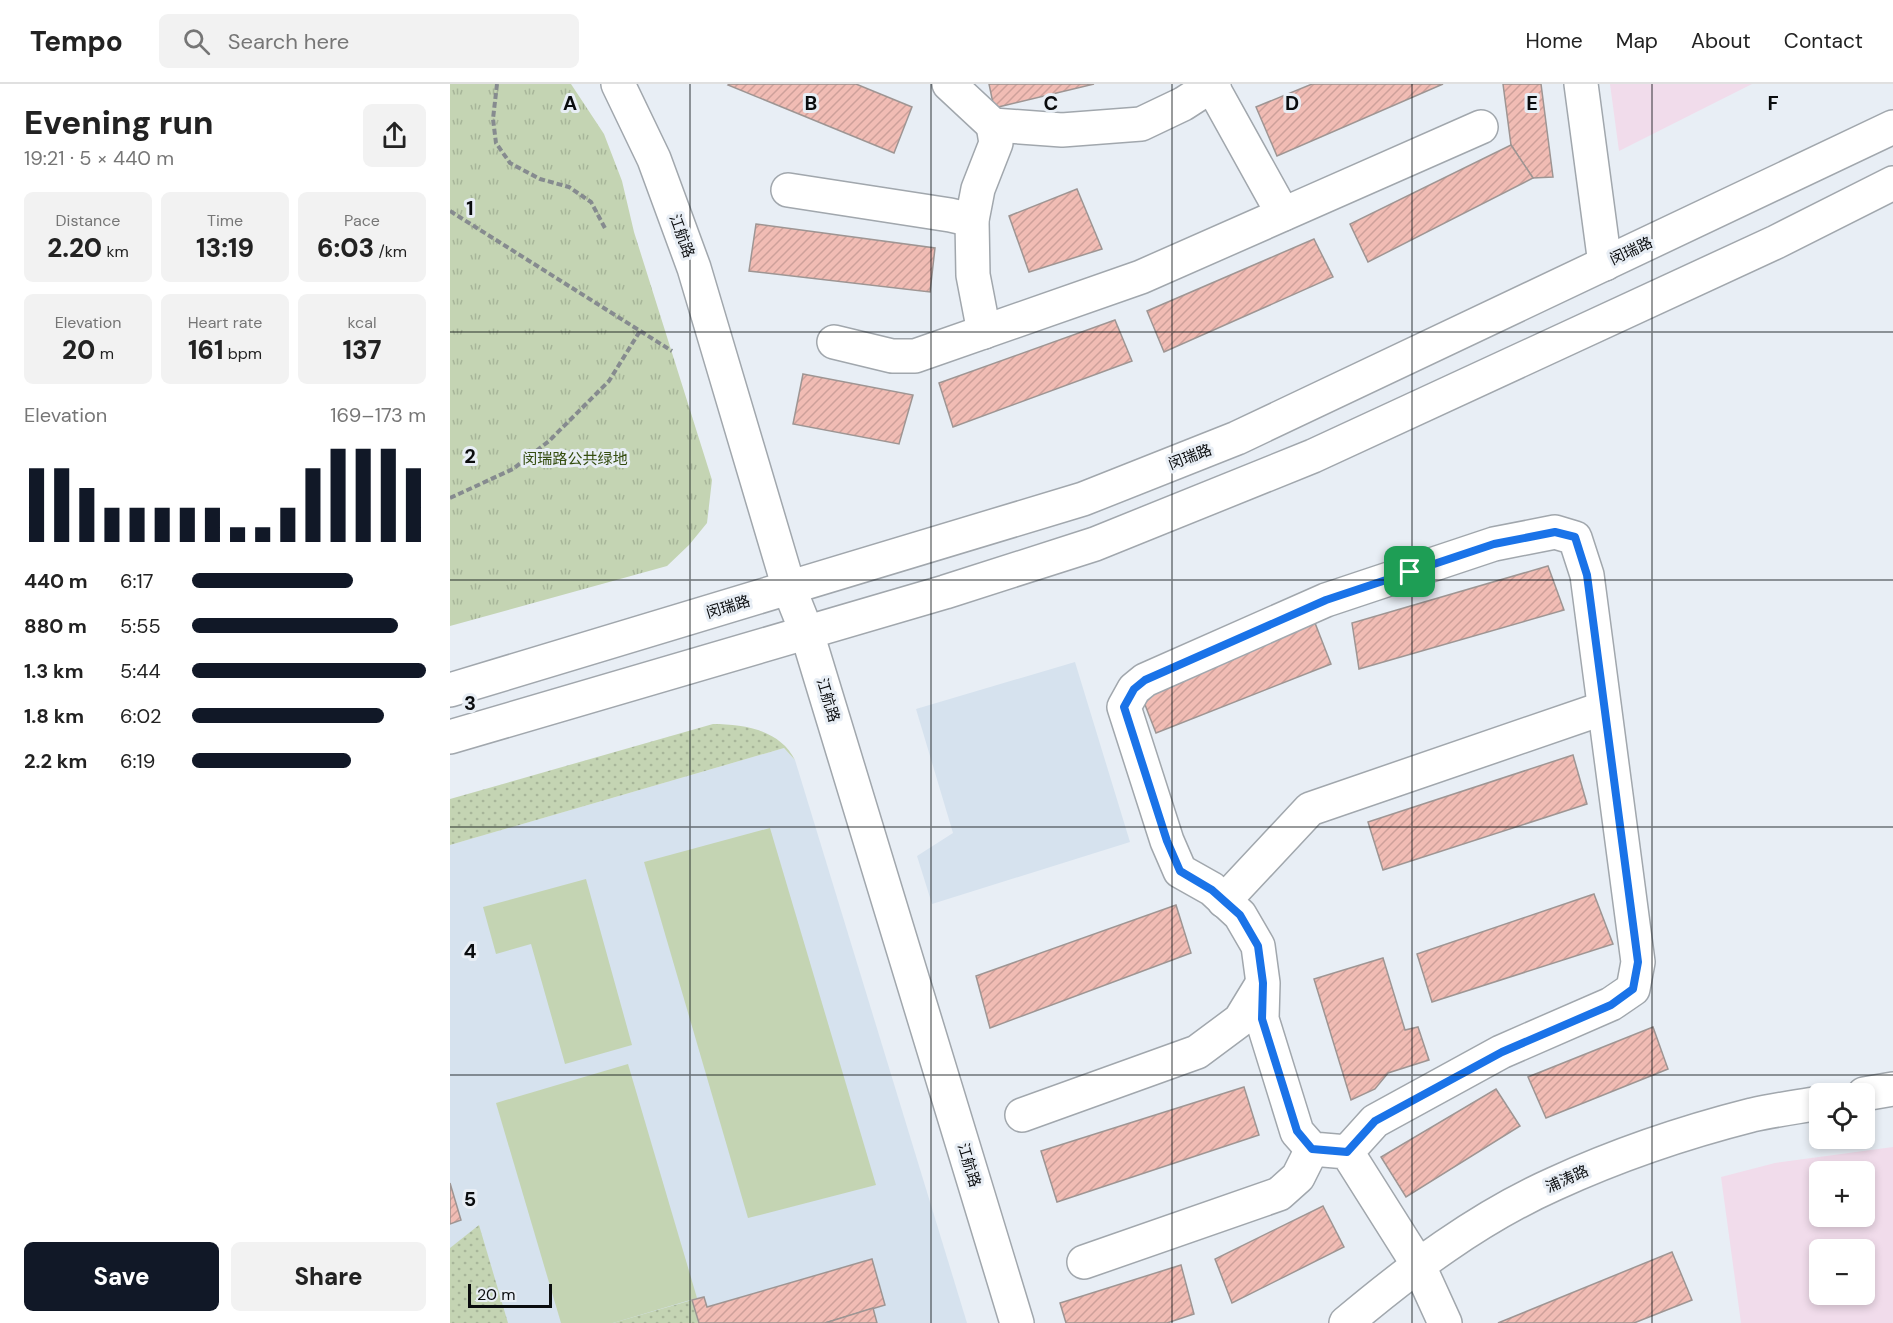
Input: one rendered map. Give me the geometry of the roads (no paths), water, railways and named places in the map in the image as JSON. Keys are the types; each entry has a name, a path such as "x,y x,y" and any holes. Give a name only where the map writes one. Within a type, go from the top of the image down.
{"main road":[{"name":"江航路","path":"618,84 654,159 694,268 789,588 807,633 1017,1323"},
{"path":"949,84 993,125 996,143 978,189 972,220 973,275 984,332"},
{"path":"1581,84 1605,264"},
{"path":"993,125 1062,130 1141,124 1183,105 1213,85 1283,214"},
{"path":"834,342 892,356 915,356 1141,277 1481,127"},
{"name":"闵瑞路","path":"450,690 1083,499 1238,438 1893,127"},
{"path":"450,737 945,592 1095,544 1283,469 1776,242 1893,183"},
{"path":"788,190 972,220"},
{"path":"1555,532 1575,537 1587,575 1638,962 1633,989 1611,1005 1502,1052 1375,1121 1347,1152 1312,1149 1297,1131 1262,1019 1263,983 1258,946 1240,915 1212,890 1180,871 1167,841 1124,707 1134,689 1145,680 1326,600 1494,544 1555,532"},
{"path":"1224,901 1310,808 1604,708"},
{"path":"1022,1115 1197,1052 1240,1020 1263,983"},
{"path":"1875,1092 1893,1089"},
{"name":"浦涛路","path":"1346,1323 1393,1283 1484,1221 1553,1184 1638,1149 1752,1115 1809,1105"},
{"path":"1084,1262 1279,1194 1298,1177 1312,1149"},
{"path":"1347,1152 1419,1266 1445,1323"}],"park label":[{"name":"闵瑞路公共绿地","path":"575,459"}]}
